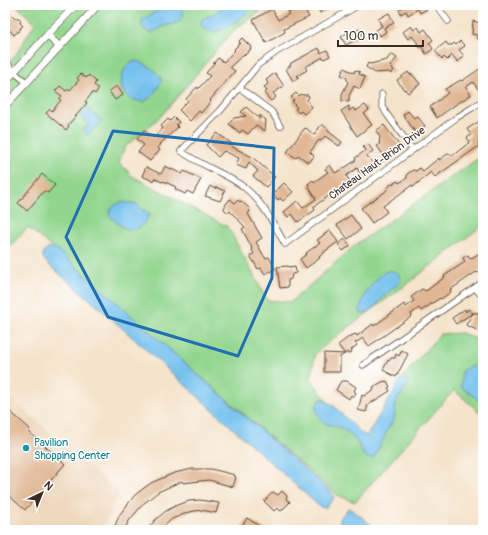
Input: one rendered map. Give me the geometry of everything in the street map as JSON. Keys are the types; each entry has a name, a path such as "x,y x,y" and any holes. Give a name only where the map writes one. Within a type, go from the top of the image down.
{"street":[{"path":"5,82 76,5"},
{"path":"5,106 98,5"},
{"path":"280,126 272,112 240,88 258,65 268,57 359,5"},
{"path":"436,5 448,21"},
{"path":"47,35 59,46"},
{"path":"5,60 14,72 26,82"},
{"name":"Chateau Haut-Brion Drive","path":"240,88 181,151 192,159 231,179 246,189 258,200 285,244 456,118 483,101"},
{"path":"382,94 382,105 386,113 413,150"},
{"path":"363,365 483,282"},
{"path":"475,288 483,297"}],"highlighted area":[{"path":"113,131 274,148 272,278 238,356 108,317 66,237"}],"shaded area":[{"path":"5,393 119,493 102,530 5,530"}],"green space":[{"path":"16,5 270,5 235,29 161,116 125,147 119,162 132,176 228,227 267,300 291,302 354,246 483,155 483,225 315,354 311,379 327,401 362,434 367,436 401,379 440,334 462,333 483,342 483,415 454,390 355,502 337,495 28,227 5,252 5,69 17,53 35,23"}],"water":[{"path":"168,5 176,6 183,10 183,17 177,23 164,26 154,32 150,33 144,29 142,26 142,20"},
{"path":"225,5 255,5 225,29 211,31 204,29 201,25 202,19 214,14"},
{"path":"136,61 152,68 162,81 152,96 144,102 136,101 126,95 123,91 121,81 124,70 127,66 131,62"},
{"path":"87,108 102,121 88,135 83,130 89,124 80,116"},
{"path":"121,202 137,204 142,210 149,214 145,222 140,227 130,230 120,225 109,215 112,208"},
{"path":"48,248 55,248 332,493 334,498 325,508 320,507 101,309 48,264 43,258 43,253"},
{"path":"387,271 393,271 399,274 400,281 373,309 360,314 361,304 367,291 380,276"},
{"path":"472,365 480,372 479,384 483,387 483,403 461,387 462,371"},
{"path":"401,379 409,381 406,389 397,400 394,419 375,456 371,459 367,458 363,454 356,441 348,433 341,428 323,422 320,419 316,406 320,400 323,399 334,406 362,434 367,436"},
{"path":"348,508 358,514 377,530 345,530 339,525 341,517"}],"building":[{"path":"303,5 334,5 320,13 317,6 306,12 309,17 284,29 285,32 266,43 253,20 272,9 278,20 289,14 288,12"},
{"path":"400,5 426,5 425,6 427,9 420,13 418,9 408,15 406,11 401,14 399,9 402,8"},
{"path":"5,8 15,18 19,18 21,20 20,23 23,26 14,35 5,25"},
{"path":"389,13 394,23 384,28 386,32 380,36 376,30 382,26 378,19"},
{"path":"473,21 483,24 483,39 477,38 477,35 472,34"},
{"path":"411,26 414,30 418,27 421,32 425,29 433,40 429,43 433,49 426,54 422,47 418,47 417,42 412,36 408,39 403,32"},
{"path":"359,29 363,36 346,45 341,37 347,33 354,32"},
{"path":"242,38 251,47 250,50 230,67 235,71 201,113 199,111 190,121 179,110 188,101 186,99 210,76 206,73 218,58 224,62 235,50 234,49 240,43 239,41"},
{"path":"460,41 465,46 459,50 464,56 458,62 452,55 447,60 444,57 442,59 435,51 446,42 448,45 452,45 454,43 456,45"},
{"path":"319,48 321,53 327,50 330,56 324,59 323,57 305,67 307,70 297,76 299,78 293,81 286,69 291,63"},
{"path":"391,54 397,58 390,66 394,70 391,74 389,72 375,73 366,67 368,63 370,64 387,60"},
{"path":"344,68 354,73 355,70 360,72 359,74 365,77 360,89 354,86 349,96 349,102 342,101 342,94 348,82 346,77 341,75"},
{"path":"481,68 483,72 483,85 478,89 473,82 466,87 471,95 437,118 430,107 448,93 445,89 461,80 462,81"},
{"path":"408,72 410,75 412,74 420,84 408,93 397,80"},
{"path":"275,73 284,86 273,93 276,97 271,101 264,93 267,91 264,87 268,84 266,80"},
{"path":"81,74 86,78 89,75 96,82 94,85 99,89 95,94 93,92 85,102 87,103 68,125 69,126 66,130 46,113 50,109 52,111 61,100 59,99 62,96 55,91 60,86 66,91 69,89 70,90 79,80 77,78"},
{"path":"117,86 123,95 115,100 109,91"},
{"path":"296,93 299,96 301,94 308,95 309,97 307,100 312,107 304,114 301,111 299,113 295,109 297,108 291,97"},
{"path":"365,105 369,110 364,114 372,125 357,136 341,111 349,106 349,111 353,108 356,111"},
{"path":"246,107 260,119 260,115 266,120 265,131 256,125 248,134 242,130 240,133 229,124 234,118 246,116 241,112"},
{"path":"408,111 414,118 417,116 425,126 416,133 403,115"},
{"path":"174,117 179,122 176,125 178,127 160,144 158,148 160,150 150,161 138,152 144,145 137,139 144,130 154,138 163,128 161,126 168,119 170,121"},
{"path":"483,119 483,140 478,143 479,146 435,177 431,172 413,187 412,185 383,206 387,212 372,223 361,208 385,192 390,185 398,181 399,183 407,178 407,174 413,170 416,171 420,168 423,171 439,158 439,160 449,153 452,156 470,142 467,138 471,135 467,129"},
{"path":"321,125 328,129 328,131 342,142 339,146 325,136 321,141 319,140 310,152 314,156 309,163 298,155 296,158 287,152 304,129 306,128 314,135"},
{"path":"384,125 399,145 384,156 377,146 379,145 380,137 376,131"},
{"path":"217,133 231,143 229,145 252,157 275,177 266,187 253,176 258,171 249,162 246,169 236,165 239,158 224,151 218,157 206,145"},
{"path":"368,144 373,151 367,156 373,164 360,173 357,168 346,176 350,181 313,207 315,210 298,222 292,214 288,217 284,212 297,201 303,208 316,199 308,184 313,180 314,182 328,172 325,169 330,165 335,173 346,167 366,150 363,147"},
{"path":"165,166 182,174 184,171 201,179 193,194 187,191 185,194 175,189 176,187 163,181 162,182 154,178 153,181 142,176 146,167 161,174"},
{"path":"42,174 55,185 48,193 44,191 27,211 18,203"},
{"path":"284,183 293,192 283,201 280,198 278,200 273,194"},
{"path":"210,186 215,189 216,187 225,191 220,201 205,196"},
{"path":"230,199 235,203 238,200 240,202 241,201 249,208 248,209 250,211 248,214 262,238 256,242 265,258 269,257 275,269 265,274 261,268 258,269 250,256 254,254 242,229 245,227 230,211 228,213 224,209"},
{"path":"351,215 361,229 348,239 337,225"},
{"path":"330,230 338,242 306,268 300,259 320,243 317,240"},
{"path":"345,239 350,246 343,251 338,244"},
{"path":"483,251 483,269 477,273 476,272 450,290 451,292 441,299 440,298 421,311 419,308 411,314 412,316 369,346 363,338 355,343 357,345 351,350 352,352 348,354 347,352 345,354 338,345 350,336 356,334 357,336 373,324 374,326 404,304 406,307 414,301 411,297 422,289 426,291 445,277 444,276 465,262 463,258 468,255 470,259"},
{"path":"295,266 296,273 292,274 291,279 288,280 288,287 280,288 277,267"},
{"path":"465,309 466,312 468,309 473,313 456,324 452,318"},
{"path":"475,312 481,315 480,317 483,319 483,333 466,325"},
{"path":"402,350 408,354 396,377 383,370 388,360 389,361 391,358 395,358 396,354 399,356"},
{"path":"324,353 344,354 340,357 340,372 324,372"},
{"path":"341,381 347,381 356,387 354,391 356,393 353,397 351,395 349,399 336,390"},
{"path":"387,381 390,391 368,405 366,412 358,410 362,395 364,396 374,389 373,387"},
{"name":"Pavilion Shopping Center","path":"5,407 30,429 28,431 65,464 25,510 5,492"},
{"path":"192,469 211,469 235,475 234,476 236,477 233,487 209,480 183,483 182,481 158,492 143,504 128,522 125,530 113,530 120,514 135,495 144,488 151,483 174,473"},
{"path":"282,491 287,496 286,499 290,502 281,511 277,508 274,511 264,501 273,492 278,495"},
{"path":"200,500 219,503 216,513 202,510 189,512 172,519 160,530 147,530 155,520 166,511 189,501"},
{"path":"247,518 266,530 245,530 241,528"}],"place":[{"name":"Pavilion Shopping Center","path":"26,448"}]}
